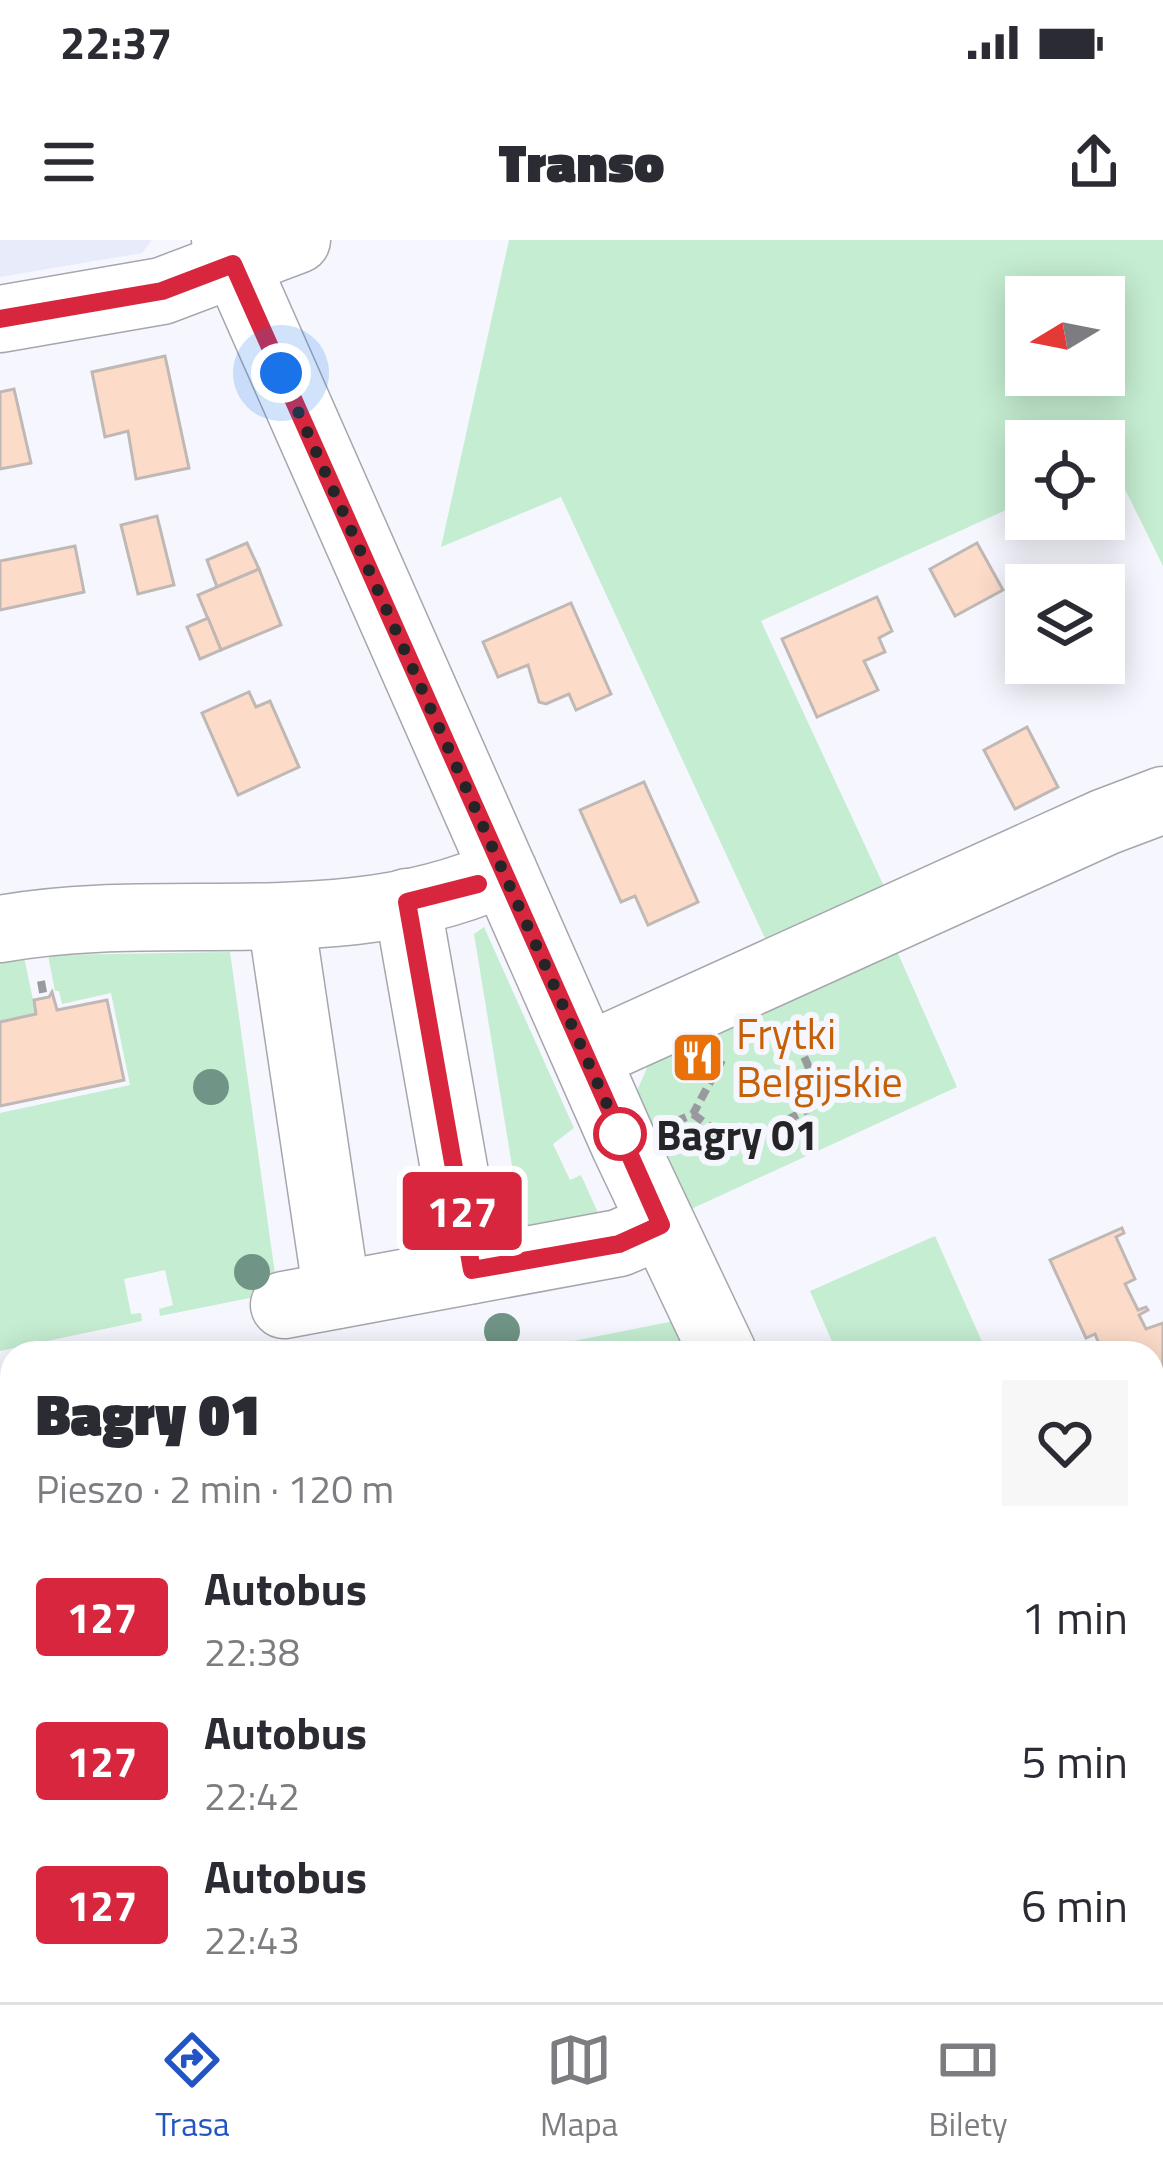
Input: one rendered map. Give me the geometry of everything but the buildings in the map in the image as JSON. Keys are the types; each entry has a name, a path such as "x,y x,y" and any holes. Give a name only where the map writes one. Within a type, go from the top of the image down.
{"street":[{"path":"0,319 162,291 229,252 297,240"},
{"path":"229,252 586,1058 717,1341"},
{"path":"586,1058 1163,800"},
{"path":"0,929 73,921 281,919 407,902 478,884 504,872"},
{"path":"407,902 472,1270"},
{"path":"281,919 311,1300 619,1244 661,1225"}],"path":[{"path":"729,1055 721,1061 693,1114 731,1142 742,1142 807,1113 820,1096 797,1042 779,1034 762,1041"}],"shaded area":[{"path":"0,240 152,240 142,253 0,277"}],"green space":[{"path":"509,240 1163,240 1163,566 1125,489 1125,420 1005,420 1005,511 761,621 888,895 769,947 561,497 441,547"},
{"path":"484,927 574,1128 553,1144 570,1180 581,1175 604,1226 524,1239 474,934"},
{"path":"896,949 957,1087 689,1210 636,1093 653,1054"},
{"path":"230,952 276,1281 305,1287 160,1316 159,1309 173,1305 165,1270 124,1279 131,1314 141,1313 142,1321 47,1341 0,1341 0,1113 130,1085 111,993 62,1004 48,955"},
{"path":"24,957 36,1014 0,1022 0,963"},
{"path":"935,1236 982,1341 832,1341 810,1291"},
{"path":"684,1319 694,1341 573,1341"}],"bus line":[{"name":"127","path":"0,319 162,291 233,264 661,1225 619,1244 472,1270 407,902 478,884"}],"place":[{"name":"Frytki Belgijskie","path":"697,1057"},
{"name":"Bagry 01","path":"620,1134"}],"route":[{"path":"281,373 622,1138 620,1134"}]}
